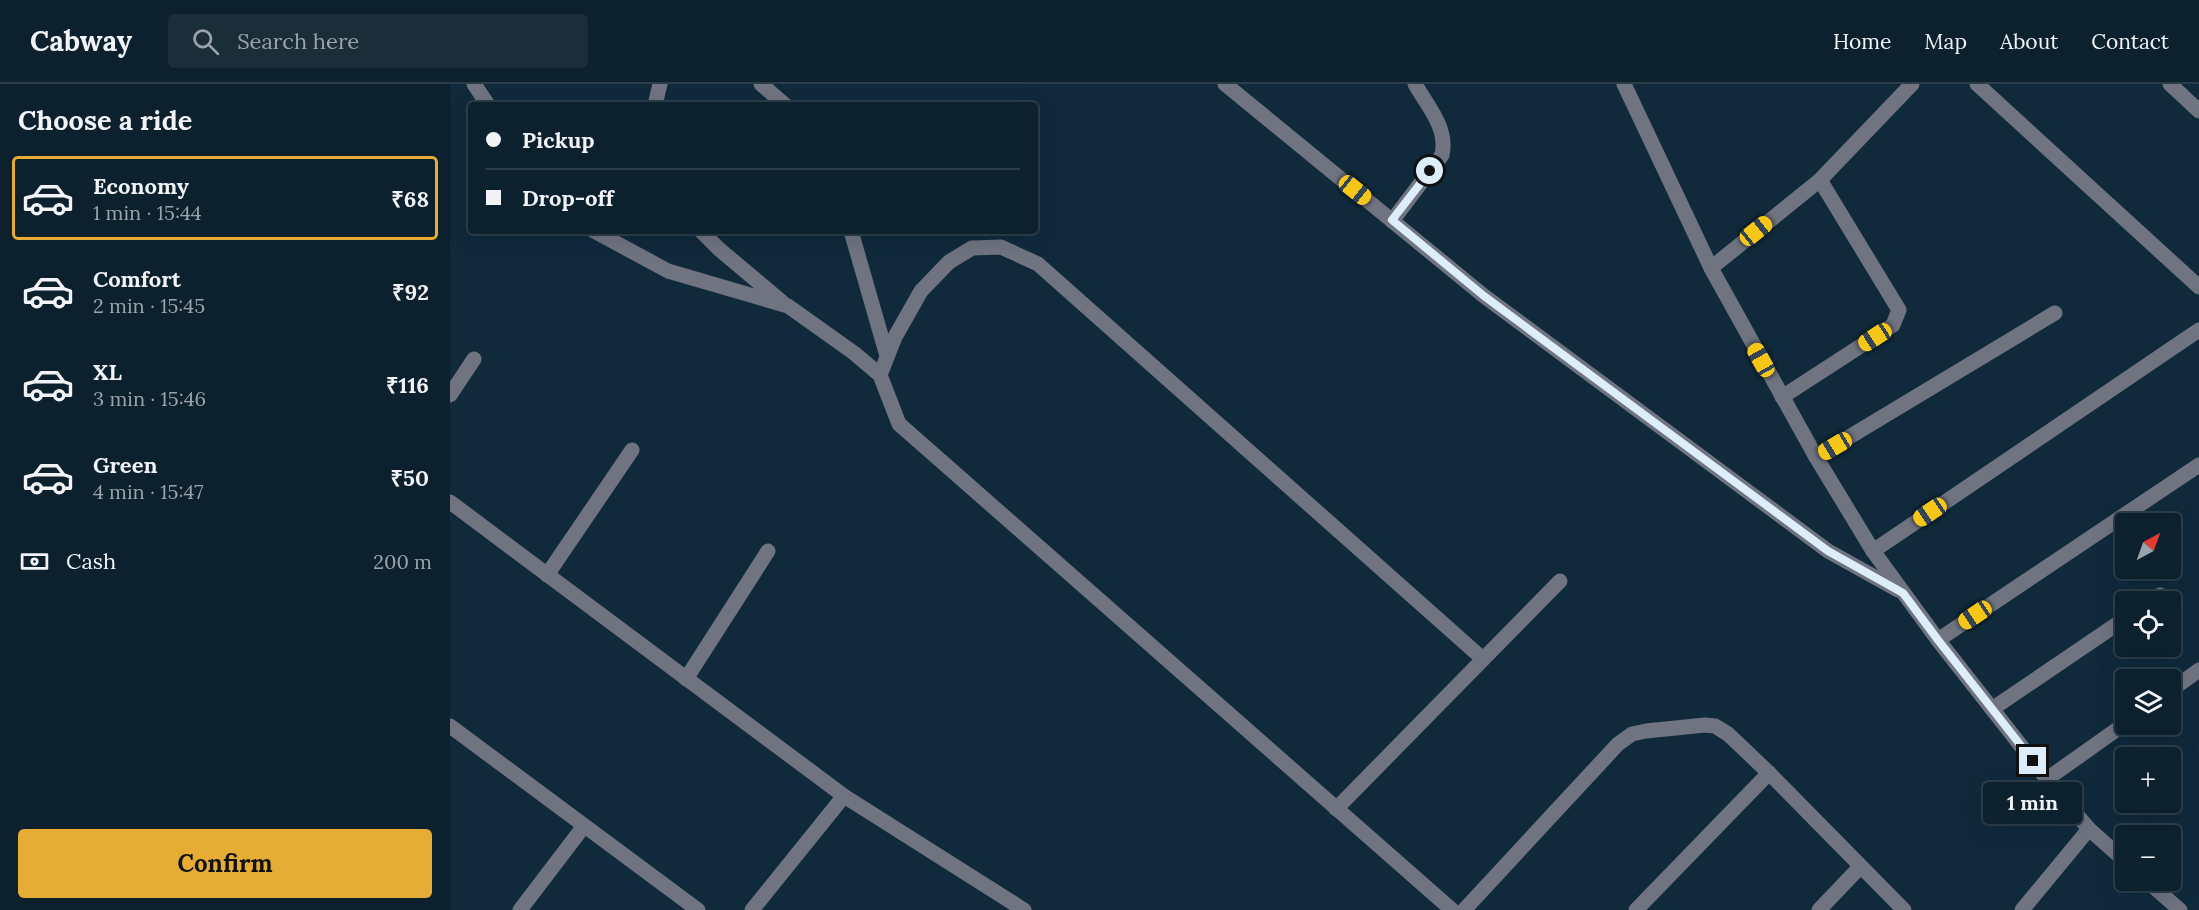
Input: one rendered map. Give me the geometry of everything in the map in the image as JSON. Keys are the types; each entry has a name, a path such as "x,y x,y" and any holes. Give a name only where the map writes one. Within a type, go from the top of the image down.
{"street":[{"path":"474,84 486,102"},
{"path":"656,102 660,84"},
{"path":"761,84 782,102"},
{"path":"1225,84 1484,296 1828,551 1903,593"},
{"path":"1392,220 1442,155 1445,143 1443,130 1415,84"},
{"path":"1624,84 1711,268 1815,458 1873,551 1938,640 2047,779 2089,829 2115,852"},
{"path":"1711,268 1820,180 1912,84"},
{"path":"1977,84 2199,286"},
{"path":"2170,84 2199,111"},
{"path":"1782,397 1893,325 1899,310 1820,180"},
{"path":"600,234 668,271 788,306"},
{"path":"704,234 788,306 854,353 880,375 899,424 1452,910"},
{"path":"852,234 887,356"},
{"path":"880,375 887,356 921,291 950,262 972,248 1001,247 1038,264 1483,659"},
{"path":"1815,458 2055,313"},
{"path":"1873,551 2199,330"},
{"path":"450,395 474,359"},
{"path":"547,575 632,450"},
{"path":"1938,640 2199,465"},
{"path":"450,502 844,796 1001,904 1024,910"},
{"path":"687,679 768,551"},
{"path":"1336,809 1560,581"},
{"path":"1992,709 2115,625"},
{"path":"2181,683 2199,670"},
{"path":"1464,910 1618,744 1632,734 1705,725 1715,726 1728,734 1904,910"},
{"path":"450,726 698,910"},
{"path":"2047,779 2115,731"},
{"path":"1636,910 1769,773"},
{"path":"752,910 844,796"},
{"path":"520,910 584,825"},
{"path":"2022,910 2089,829"},
{"path":"1819,910 1860,867"},
{"path":"2158,891 2180,910"}],"route":[{"path":"1430,171 1392,220 1484,296 1828,551 1903,593 2033,761"}]}
